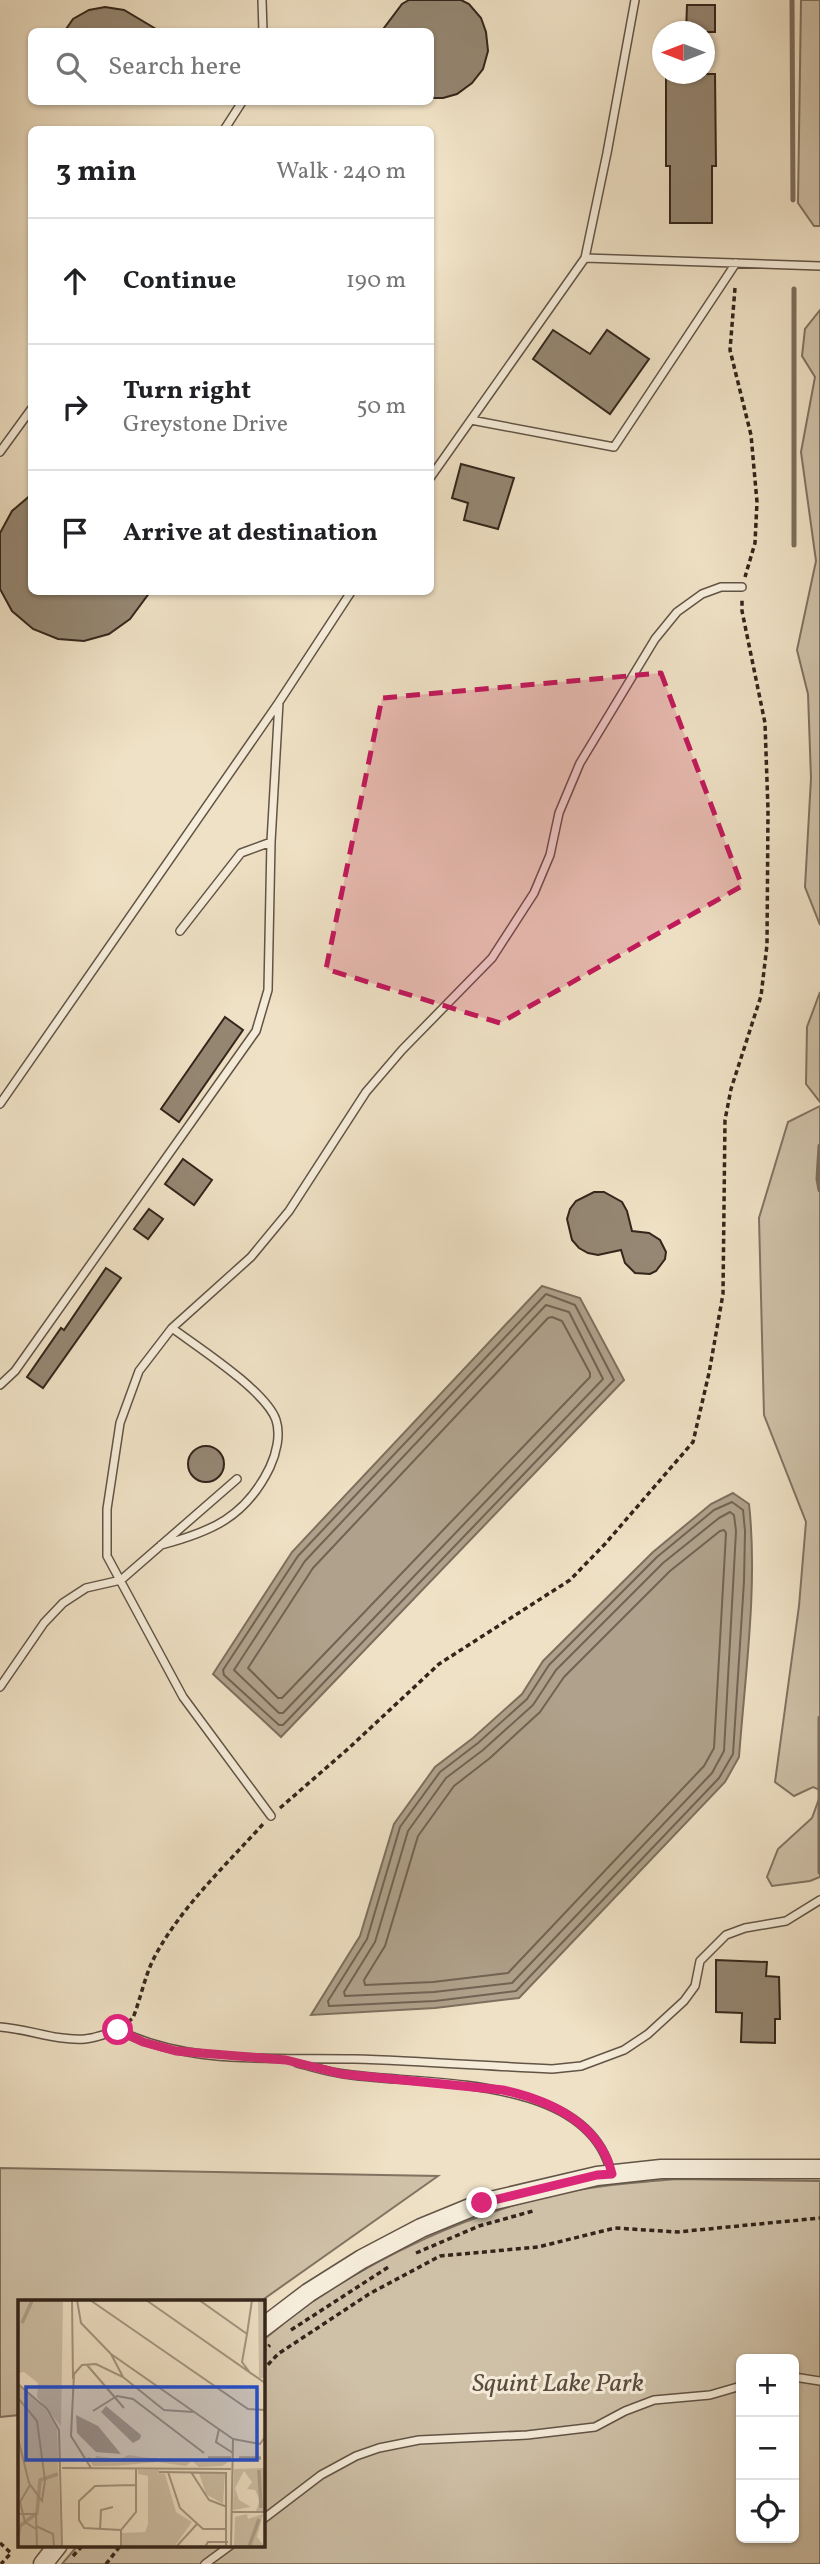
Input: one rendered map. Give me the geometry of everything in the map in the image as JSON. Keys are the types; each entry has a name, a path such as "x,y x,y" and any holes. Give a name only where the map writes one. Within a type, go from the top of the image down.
{"street":[{"path":"268,2335 308,2293 362,2259 421,2228 482,2203 604,2175 661,2168 820,2168"},
{"path":"43,2564 57,2546"}],"lane":[{"path":"262,0 263,28"},
{"path":"434,472 585,258 635,0"},
{"path":"227,126 240,105"},
{"path":"585,258 820,266"},
{"path":"471,421 614,447 736,263"},
{"path":"0,452 28,414"},
{"path":"271,1816 183,1696 107,1556 107,1509 120,1423 139,1371 172,1328 251,1257 289,1211 366,1092 402,1050 492,958 534,893 550,855 559,813 580,763 655,639 677,612 702,594 720,587 743,587"},
{"path":"0,1104 279,702 349,595"},
{"path":"0,1385 15,1371 256,1031 268,990 271,842 279,702"},
{"path":"180,932 242,853 271,842"},
{"path":"161,1545 197,1536 225,1521 246,1504 274,1459 278,1440 276,1420 260,1395 172,1328"},
{"path":"0,1687 44,1623 63,1603 86,1588 121,1580 237,1479"},
{"path":"0,2027 17,2028 58,2038 87,2039 118,2030 143,2042 176,2051 286,2060 352,2059 552,2069 581,2066 624,2050 648,2034 684,2001 695,1986 700,1961 726,1935 745,1928 786,1921 820,1900"},
{"path":"286,2060 342,2074 503,2090 542,2101 570,2116 586,2130 604,2152 604,2175"},
{"path":"799,2378 820,2381"},
{"path":"264,2519 321,2475 356,2456 379,2448 419,2440 527,2435 595,2427 654,2400 710,2395 736,2387"},
{"path":"205,2564 230,2546"}],"path":[{"path":"118,2030 133,2018 152,1963 167,1936 208,1884 271,1816 439,1664 570,1580 605,1544 693,1442 723,1294 725,1119 761,996 767,945 768,810 765,723 743,611 743,587 755,543 757,502 751,435 730,350 736,263"},
{"path":"413,2254 479,2226 538,2210"},
{"path":"264,2369 278,2354 369,2294 440,2256 538,2247 615,2228 677,2232 820,2218"},
{"path":"285,2334 390,2266"},
{"path":"0,2543 10,2553 1,2564"},
{"path":"106,2564 120,2546"}],"highlighted area":[{"path":"661,673 742,886 500,1023 326,969 382,698"}],"green space":[{"path":"801,0 820,0 820,226 814,226 798,203"},
{"path":"820,310 820,925 805,887 811,778 808,694 797,650 816,561 801,452 815,377 802,356 805,329"},
{"path":"820,992 820,1102 806,1084 807,1027"},
{"path":"820,1106 820,1790 813,1787 794,1796 775,1782 799,1606 806,1522 764,1415 759,1218 788,1122"},
{"path":"820,1796 820,1877 772,1886 767,1877 778,1849 812,1818"},
{"path":"0,2168 438,2176 262,2300 18,2300 18,2415 0,2417"},
{"name":"Squint Lake Park","path":"677,2179 820,2181 820,2564 62,2564 77,2546 264,2546 264,2339 314,2300 347,2279 427,2238 511,2206 573,2191"}],"water":[{"path":"542,1286 580,1298 624,1380 281,1737 213,1674 292,1552"},
{"path":"733,1493 749,1504 752,1566 739,1757 725,1782 519,1998 435,2008 311,2015 360,1936 394,1824 435,1767 473,1738 522,1694 543,1661 653,1552 711,1504"}],"building":[{"path":"409,0 461,0 469,4 481,18 488,51 483,69 472,83 457,94 434,98 434,28 384,28 402,4"},
{"path":"687,5 715,5 715,21 686,21"},
{"path":"105,7 124,10 154,28 67,28 73,19 89,10"},
{"path":"715,74 716,166 712,166 712,223 670,223 670,166 666,166 666,84 715,84"},
{"path":"553,330 590,354 607,330 649,359 610,414 533,359"},
{"path":"461,464 514,478 498,529 464,520 468,503 452,498"},
{"path":"28,497 28,595 148,595 130,619 109,634 84,641 58,639 33,629 12,611 0,589 0,533 12,511"},
{"path":"225,1017 243,1030 179,1122 161,1109"},
{"path":"183,1159 212,1180 194,1205 165,1184"},
{"path":"594,1192 604,1192 622,1202 632,1231 649,1233 660,1240 666,1252 665,1259 656,1271 650,1274 635,1273 625,1263 621,1250 598,1255 588,1253 572,1240 567,1219 570,1209 576,1201"},
{"path":"149,1209 163,1219 148,1239 134,1229"},
{"path":"106,1268 121,1278 43,1388 27,1377 61,1328 64,1330"},
{"path":"206,1446 219,1451 224,1464 219,1477 206,1482 193,1477 188,1464 193,1451"},
{"path":"716,1960 767,1962 766,1976 779,1977 780,2019 775,2019 775,2043 741,2042 742,2013 716,2012"}],"waterway":[{"path":"792,0 793,200"},
{"path":"794,289 794,545"},
{"path":"820,1146 820,1190"},
{"path":"820,1718 820,1872"}],"route":[{"path":"118,2030 143,2042 176,2051 286,2060 342,2074 503,2090 523,2095 556,2107 570,2116 586,2130 609,2162 612,2174 597,2175 482,2203"}]}
